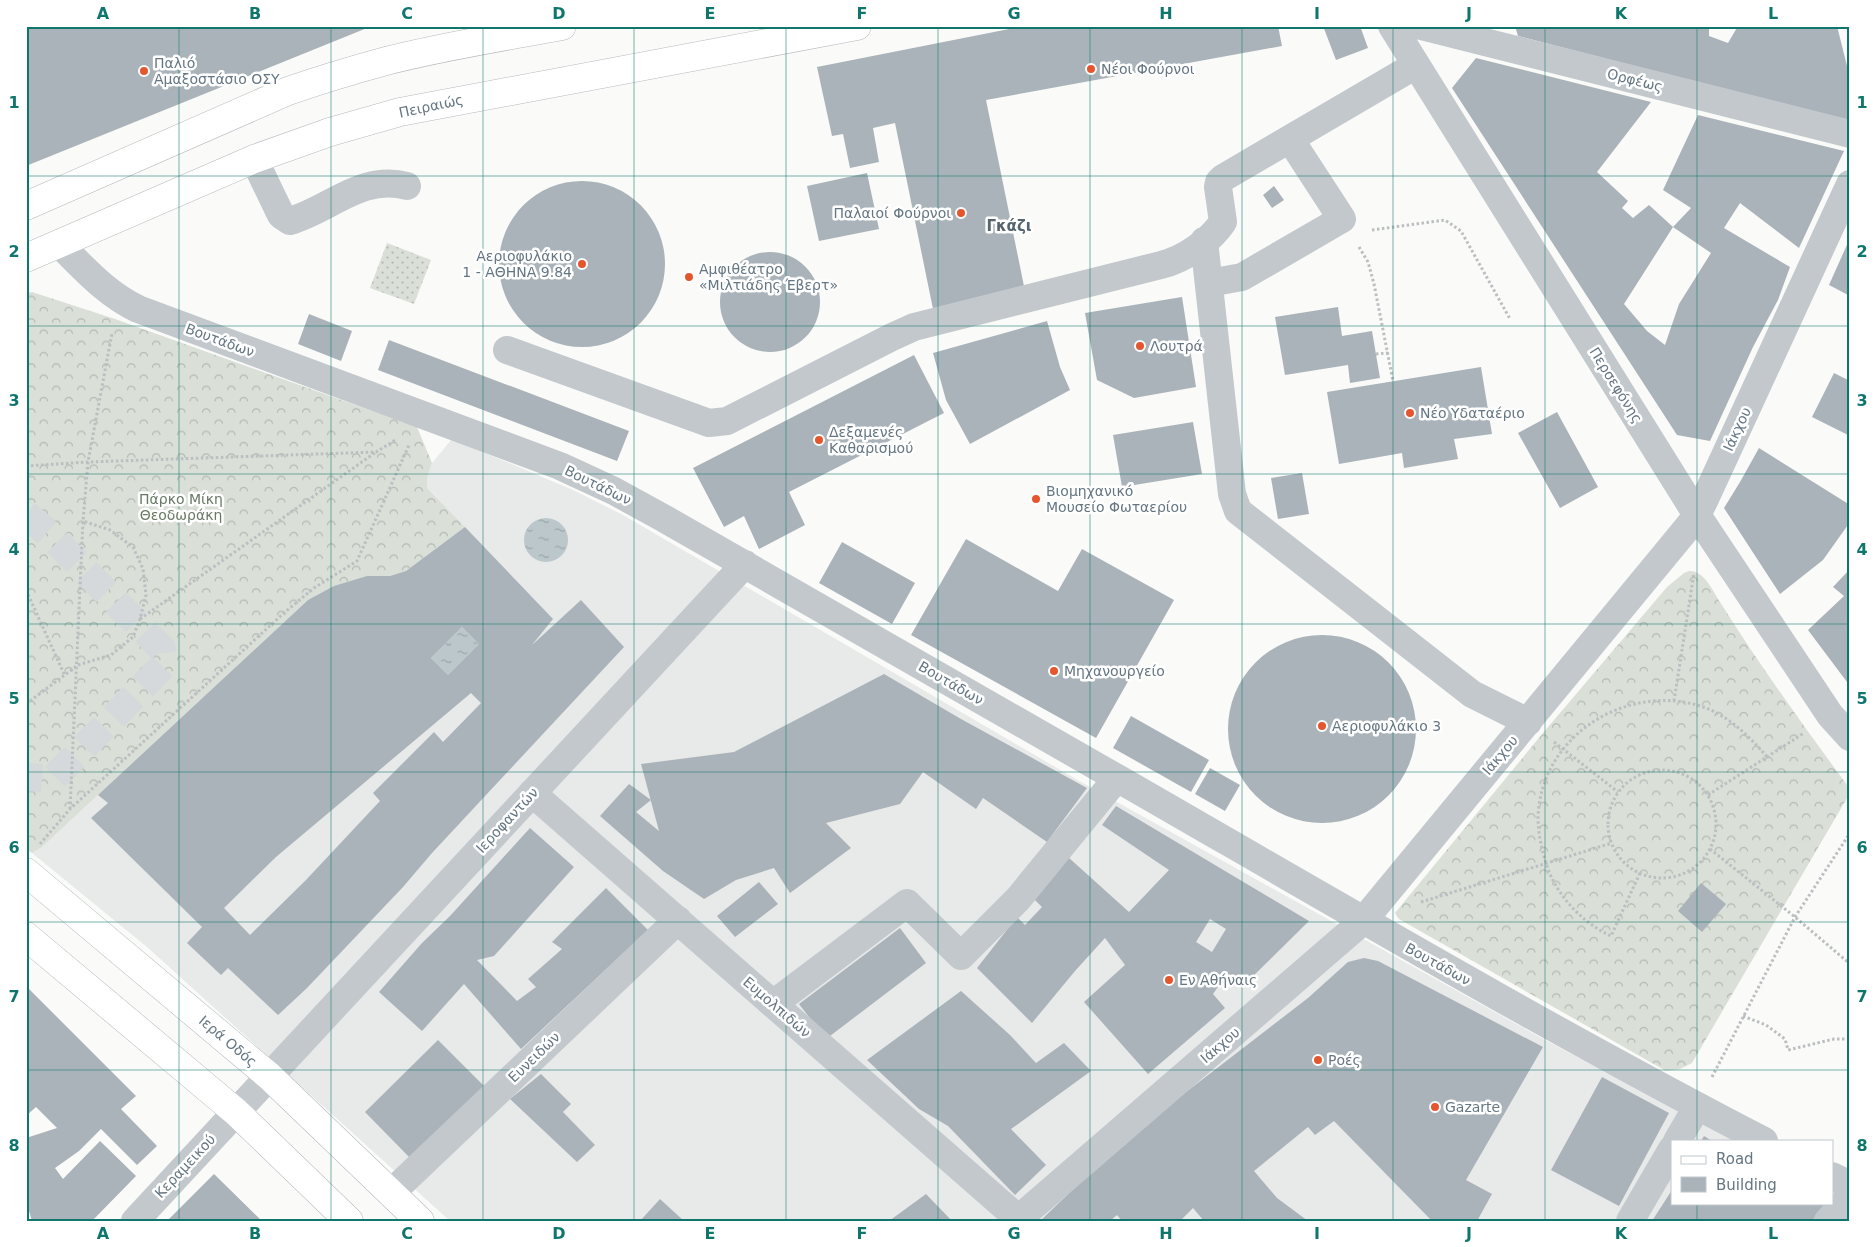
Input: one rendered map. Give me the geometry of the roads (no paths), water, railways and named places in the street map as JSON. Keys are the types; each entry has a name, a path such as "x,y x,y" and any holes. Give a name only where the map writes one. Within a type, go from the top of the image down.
{"main road":[{"name":"Πειραιώς","path":"26,258 254,159 330,132 400,112 857,26"},
{"path":"26,206 278,95 318,81 396,59 546,28"},
{"name":"Ιερά Οδός","path":"26,872 269,1076 420,1221"},
{"path":"26,936 236,1112 349,1221"}],"street":[{"name":"Περσεφόνης","path":"1392,26 1697,515 1830,715 1850,737"},
{"name":"Ορφέως","path":"1421,26 1850,134"},
{"path":"507,350 709,423 721,423 914,327 1183,258 1218,229 1223,222 1219,182 1416,65"},
{"path":"1209,283 1242,277 1347,226 1290,139"},
{"path":"254,159 281,215 290,221 377,183 394,182 407,186"},
{"name":"Ιάκχου","path":"1018,1220 1363,921 1697,515 1850,184"},
{"path":"1204,241 1232,494 1238,511 1472,694 1528,722"},
{"name":"Βουτάδων","path":"59,244 95,280 122,301 138,309 420,421 569,470 648,510 745,564 1363,921 1622,1066 1762,1140"},
{"name":"Ιεροφαντών","path":"236,1112 745,564"},
{"path":"773,1004 907,903 961,956 1018,899 1117,778"},
{"name":"Ευμολπιδών","path":"532,793 1018,1220"},
{"name":"Ευνειδών","path":"391,1193 678,920"},
{"path":"1678,1140 1698,1107"},
{"name":"Κεραμεικού","path":"135,1221 236,1112"},
{"path":"1630,1221 1671,1152"},
{"path":"1834,1177 1850,1185"},
{"path":"1828,1221 1850,1196"}],"water":[{"path":"546,518 558,522 564,528 568,540 564,552 558,558 546,562 534,558 528,552 524,540 528,528 534,522"},
{"path":"462,627 479,644 448,675 431,658"}],"tunnel":[{"path":"26,514 48,533 162,649 164,665 53,779 26,777"}],"place":[{"name":"Νέοι Φούρνοι","path":"1091,69"},
{"name":"Παλιό Αμαξοστάσιο ΟΣΥ","path":"144,71"},
{"name":"Παλαιοί Φούρνοι","path":"961,213"},
{"name":"Αεριοφυλάκιο 1 - ΑΘΗΝΑ 9.84","path":"582,264"},
{"name":"Αμφιθέατρο «Μιλτιάδης Έβερτ»","path":"689,277"},
{"name":"Λουτρά","path":"1140,346"},
{"name":"Νέο Υδαταέριο","path":"1410,413"},
{"name":"Δεξαμενές Καθαρισμού","path":"819,440"},
{"name":"Βιομηχανικό Μουσείο Φωταερίου","path":"1036,499"},
{"name":"Μηχανουργείο","path":"1054,671"},
{"name":"Αεριοφυλάκιο 3","path":"1322,726"},
{"name":"Εν Αθήναις","path":"1169,980"},
{"name":"Ροές","path":"1318,1060"},
{"name":"Gazarte","path":"1435,1107"}],"district":[{"name":"Γκάζι","path":"1009,226"}],"park label":[{"name":"Πάρκο Μίκη Θεοδωράκη","path":"181,508"}]}
